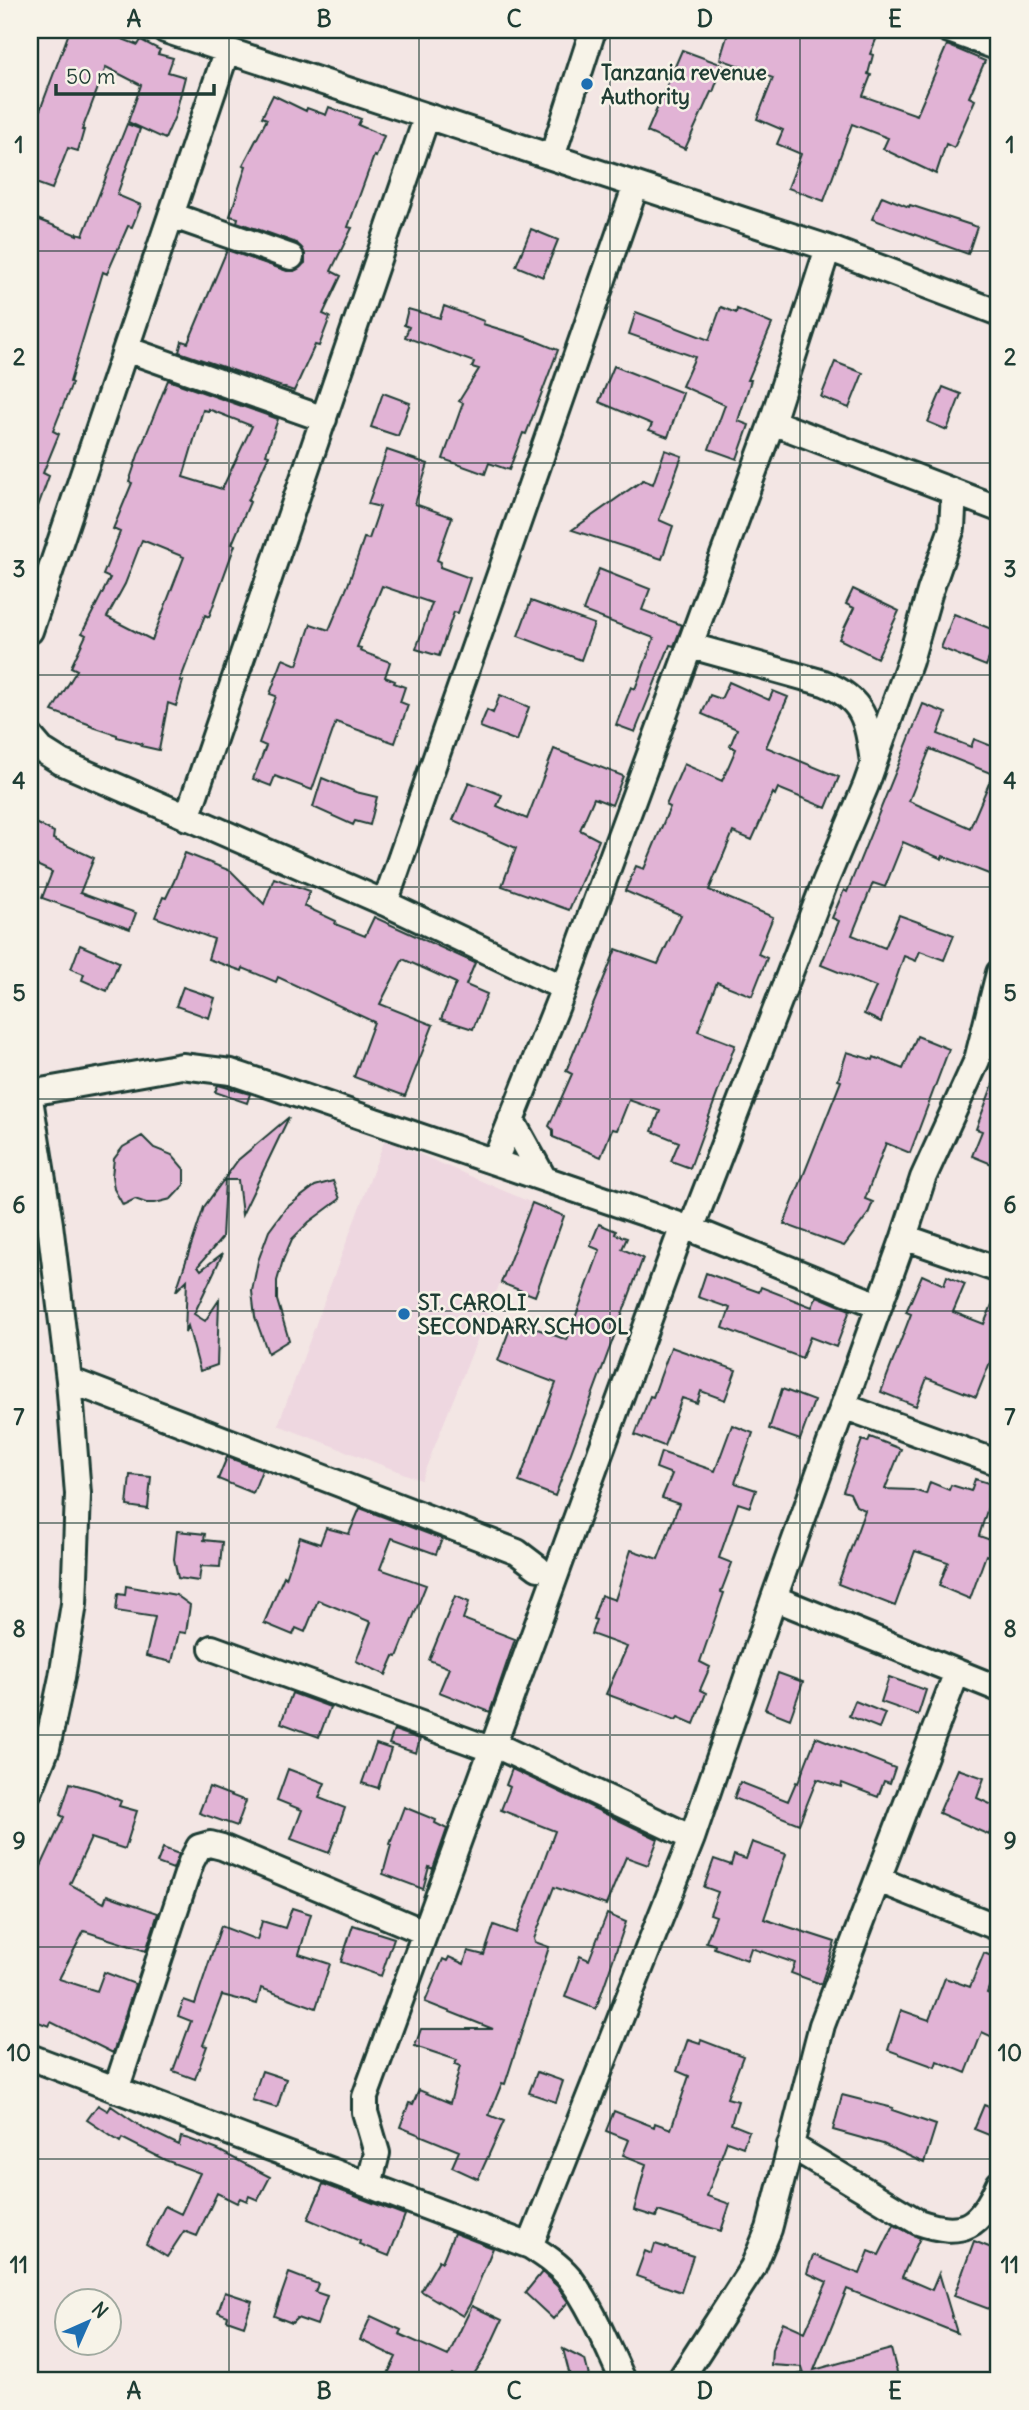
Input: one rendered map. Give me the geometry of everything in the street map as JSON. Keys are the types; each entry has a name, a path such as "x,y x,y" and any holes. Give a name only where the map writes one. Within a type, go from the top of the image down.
{"street":[{"path":"165,30 828,248 999,313"},
{"path":"552,157 593,30"},
{"path":"949,30 996,42"},
{"path":"30,631 227,50"},
{"path":"187,818 427,116"},
{"path":"385,904 636,185"},
{"path":"171,215 291,257"},
{"path":"495,1161 564,988 691,646 772,422 828,248"},
{"path":"126,349 324,419"},
{"path":"772,422 999,509"},
{"path":"369,2185 377,2153 365,2112 365,2097 492,1746 687,1228 873,763 910,661 952,528 954,492"},
{"path":"691,646 824,683 839,690 851,698 861,713 868,732 873,763"},
{"path":"30,736 42,750 61,762 385,904 564,988"},
{"path":"530,2246 692,1838 923,1178 988,1063 999,973"},
{"path":"30,1093 182,1066 231,1072 687,1228 878,1304"},
{"path":"30,1099 38,1204 69,1380 78,1494 74,1604 47,1748 30,1790"},
{"path":"511,1119 543,1177"},
{"path":"904,1237 999,1270"},
{"path":"69,1380 448,1524 517,1552 538,1568"},
{"path":"842,1406 999,1463"},
{"path":"774,1598 999,1689"},
{"path":"212,1648 492,1746 692,1838"},
{"path":"680,2380 753,2267 769,2229 822,2025 957,1672"},
{"path":"116,2090 191,1862 199,1847 210,1844 222,1847 425,1931"},
{"path":"879,1880 999,1928"},
{"path":"30,2057 530,2246 568,2275 584,2299 623,2380"},
{"path":"790,2145 918,2222 936,2228 954,2230 974,2223 990,2204 999,2184"}],"shaded area":[{"name":"ST. CAROLI SECONDARY SCHOOL","path":"385,1139 532,1203 421,1480 278,1425"}],"building":[{"path":"70,30 111,30 109,34 138,45 141,40 160,50 158,54 173,58 168,72 185,77 175,116 165,139 128,122 141,85 106,67 82,130 78,151 68,148 52,189 30,181 30,137"},
{"path":"729,30 880,30 870,54 873,55 868,74 871,75 863,96 917,115 947,45 985,61 969,97 975,100 954,148 946,144 936,174 883,149 888,138 852,124 824,201 788,188 801,154 777,144 783,130 757,119 773,78 720,59"},
{"path":"682,50 723,65 685,149 647,132"},
{"path":"273,95 306,111 307,108 326,115 329,107 361,119 358,125 384,136 348,227 352,228 331,271 341,276 323,314 330,317 319,346 315,345 294,391 179,352 182,341 188,343 227,250 287,271 294,271 305,263 305,254 297,243 237,222 238,218 230,216 246,166 243,165 267,119 262,117"},
{"path":"127,124 140,129 117,195 141,205 132,227 128,226 107,274 103,272 70,382 72,383 53,431 59,434 43,473 49,476 30,523 30,216 83,235"},
{"path":"882,196 977,227 968,254 872,219"},
{"path":"531,229 558,240 543,277 516,266"},
{"path":"444,306 484,321 483,324 558,350 526,434 523,433 509,470 489,463 485,474 443,459 463,403 459,401 479,369 472,367 474,362 405,337 409,327 404,325 408,309 440,318"},
{"path":"721,307 736,313 737,309 772,324 748,380 751,380 738,421 749,425 737,459 709,449 725,405 682,386 695,357 629,334 636,312 709,340"},
{"path":"835,362 863,373 849,408 821,397"},
{"path":"614,366 683,393 668,437 649,430 652,424 599,402"},
{"path":"168,380 278,419 266,454 269,455 232,544 235,545 209,617 205,615 180,681 183,681 176,706 168,703 159,750 141,746 142,744 52,711 77,670 71,667 86,635 82,633 110,578 103,575 120,532 113,529 132,483 129,482","holes":["208,409 252,426 222,489 183,477 203,410","142,540 184,557 152,640 107,617 125,584"]},
{"path":"943,387 961,394 947,430 928,422"},
{"path":"383,393 410,403 398,436 371,427"},
{"path":"387,450 428,464 415,504 452,517 437,560 441,562 440,567 470,578 458,613 454,612 439,656 416,649 432,603 382,586 357,647 361,648 360,651 390,662 385,677 405,687 400,702 408,705 395,743 336,722 312,790 275,776 271,786 253,779 266,746 259,743 276,696 270,694 283,659 297,665 311,624 329,630 364,538 369,539 380,507 368,504"},
{"path":"665,450 682,456 659,520 673,526 662,559 572,530 643,480 653,484"},
{"path":"599,569 650,589 642,610 682,625 674,646 670,645 635,732 616,725 631,687 635,689 654,638 583,611"},
{"path":"853,589 899,611 877,658 839,639 854,608 846,604"},
{"path":"531,601 594,624 581,660 518,636"},
{"path":"954,614 999,632 986,666 941,648"},
{"path":"729,682 769,700 773,691 788,697 766,747 839,777 826,808 778,788 775,795 773,793 752,840 733,832 709,890 773,917 758,954 767,958 752,996 717,982 698,1031 735,1045 690,1168 671,1161 679,1142 652,1131 660,1111 629,1100 617,1130 612,1129 601,1157 553,1137 553,1130 549,1126 572,1074 566,1071 616,949 658,964 681,915 625,891 636,866 644,869 670,807 666,805 684,764 722,781 736,749 730,746 737,729 702,714 710,695 721,699"},
{"path":"500,695 529,707 517,741 480,727 487,710 493,713"},
{"path":"923,704 946,713 938,734 971,747 974,739 999,749 999,878 943,856 942,859 903,842 885,887 873,883 852,935 885,948 899,915 954,935 944,960 920,951 916,961 904,956 881,1022 864,1014 876,987 821,965 839,921 832,918 844,890 847,892","holes":["930,749 993,774 970,828 909,801"]},
{"path":"554,749 623,776 612,805 594,798 580,830 599,840 569,910 502,886 516,848 453,820 469,782 502,795 497,806 527,819"},
{"path":"322,778 356,792 377,797 370,825 355,821 353,825 313,807"},
{"path":"30,820 54,832 53,839 94,858 80,893 136,913 130,929 42,898 52,872 30,862"},
{"path":"185,853 231,871 264,904 274,878 310,891 304,906 336,921 335,924 365,936 374,917 475,963 466,985 487,994 473,1029 441,1019 456,983 403,959 380,1004 433,1025 405,1096 354,1077 374,1022 278,977 276,982 243,968 242,971 208,959 214,939 155,917"},
{"path":"80,945 119,962 107,991 82,980 84,974 71,969"},
{"path":"183,987 215,998 209,1018 176,1006"},
{"path":"917,1036 949,1049 910,1153 886,1143 865,1199 873,1202 868,1214 844,1246 784,1224 841,1081 838,1080 847,1052 873,1060 874,1057 903,1069"},
{"path":"998,1071 999,1167 972,1156 982,1131 976,1129"},
{"path":"218,1085 250,1094 247,1103 215,1092"},
{"path":"289,1117 242,1215 238,1180 225,1180 222,1238 198,1266 201,1270 223,1253 194,1314 205,1321 219,1300 217,1365 200,1371 188,1326 185,1333 187,1280 176,1291 204,1207 238,1160"},
{"path":"142,1136 154,1148 172,1155 184,1169 184,1185 171,1199 146,1203 135,1199 123,1205 114,1189 114,1159 123,1147"},
{"path":"333,1181 340,1199 309,1222 292,1239 283,1260 277,1281 277,1300 289,1340 268,1353 255,1317 252,1291 258,1261 269,1231 286,1208 315,1186"},
{"path":"532,1203 564,1216 535,1296 501,1283"},
{"path":"599,1224 627,1238 622,1249 643,1258 555,1496 519,1482 556,1383 498,1361 513,1320 567,1340 600,1250 590,1246"},
{"path":"706,1273 759,1292 761,1287 812,1307 817,1296 850,1310 836,1347 810,1337 802,1358 723,1328 730,1308 698,1297"},
{"path":"922,1275 944,1285 947,1276 965,1284 953,1312 984,1324 999,1288 999,1340 976,1397 927,1378 916,1406 881,1392 911,1314 906,1312"},
{"path":"671,1347 736,1370 725,1400 701,1391 697,1403 682,1398 664,1446 635,1435 650,1396 653,1397"},
{"path":"782,1389 814,1401 800,1440 769,1429"},
{"path":"732,1425 753,1433 735,1483 756,1490 750,1507 738,1503 719,1558 732,1563 700,1662 710,1667 700,1690 706,1693 694,1724 606,1694 627,1647 591,1634 601,1595 615,1600 631,1550 658,1559 679,1504 662,1498 672,1474 656,1468 661,1452 715,1471"},
{"path":"870,1437 901,1449 885,1489 913,1490 926,1494 930,1482 949,1490 951,1485 971,1491 975,1479 995,1485 979,1536 999,1543 999,1560 986,1555 970,1599 939,1586 948,1562 915,1551 895,1606 838,1584 865,1510 856,1506 850,1493 843,1491 862,1440 868,1442"},
{"path":"227,1457 262,1470 253,1493 218,1479"},
{"path":"130,1475 151,1477 148,1509 127,1506"},
{"path":"360,1508 442,1539 436,1554 392,1538 380,1569 426,1585 397,1657 394,1656 386,1675 356,1661 371,1622 318,1600 305,1632 296,1628 293,1635 264,1623 284,1576 286,1578 300,1537 320,1544 326,1528 349,1534"},
{"path":"177,1531 205,1534 204,1540 222,1542 220,1567 201,1566 199,1581 178,1578 174,1559"},
{"path":"126,1586 176,1595 190,1605 186,1633 179,1632 172,1662 146,1656 155,1617 116,1611 118,1594 125,1595"},
{"path":"455,1596 469,1602 463,1619 515,1639 490,1712 439,1692 449,1668 429,1660"},
{"path":"778,1673 803,1682 790,1719 765,1709"},
{"path":"889,1677 926,1690 918,1715 881,1702"},
{"path":"292,1693 330,1707 319,1737 281,1723"},
{"path":"855,1701 885,1713 879,1728 849,1716"},
{"path":"394,1730 420,1739 416,1753 389,1744"},
{"path":"816,1737 895,1768 890,1783 884,1781 878,1797 842,1783 841,1787 817,1779 799,1824 734,1798 740,1782 788,1801"},
{"path":"376,1744 391,1749 378,1788 362,1783"},
{"path":"288,1769 325,1783 319,1798 345,1808 329,1853 291,1839 302,1810 277,1800"},
{"path":"512,1769 658,1839 648,1865 626,1857 606,1905 554,1887 534,1939 535,1942 549,1947 505,2084 502,2083 489,2115 504,2121 478,2179 452,2167 459,2151 400,2127 409,2103 413,2104 419,2090 450,2103 460,2066 455,2064 457,2060 415,2046 421,2029 493,2029 425,2002 443,1959 447,1961 449,1957 464,1964 468,1951 484,1955 494,1925 516,1933 555,1831 501,1810 510,1787 506,1785"},
{"path":"958,1769 984,1778 977,1798 999,1808 989,1835 939,1813"},
{"path":"70,1783 98,1791 121,1801 119,1806 137,1811 125,1849 91,1838 70,1884 104,1903 107,1895 158,1913 146,1951 84,1931 59,1979 97,1991 104,1972 135,1984 113,2053 51,2022 49,2026 30,2019 30,1890 64,1817 60,1815"},
{"path":"209,1787 246,1801 237,1826 199,1813"},
{"path":"404,1807 436,1820 435,1823 447,1829 433,1869 429,1867 423,1889 383,1874 390,1844"},
{"path":"752,1842 786,1854 764,1919 835,1942 821,1984 791,1973 795,1963 751,1948 747,1960 714,1948 715,1945 706,1942 716,1916 710,1914 718,1892 704,1887 714,1859 731,1865 734,1855 746,1859"},
{"path":"163,1848 179,1854 173,1869 157,1863"},
{"path":"292,1908 311,1914 299,1954 330,1964 316,2008 261,1988 257,2004 222,1995 203,2045 207,2046 195,2079 173,2071 191,2021 178,2016 184,2000 195,2004 221,1926 257,1940 262,1921 285,1928"},
{"path":"607,1914 626,1922 596,2009 565,1997 580,1956 589,1960"},
{"path":"353,1925 394,1938 381,1976 341,1962"},
{"path":"984,1953 999,1959 987,1993 999,1998 999,2040 982,2032 966,2073 937,2061 935,2067 888,2050 901,2010 929,2020 945,1978 970,1987"},
{"path":"688,2039 700,2043 701,2040 743,2056 727,2098 738,2101 731,2124 749,2131 743,2147 727,2141 707,2196 730,2204 721,2231 658,2211 656,2217 634,2210 646,2164 623,2155 629,2140 606,2131 614,2111 654,2127 655,2123 671,2129 689,2076 677,2071"},
{"path":"262,2071 286,2079 277,2108 252,2100"},
{"path":"537,2072 563,2081 556,2102 529,2093"},
{"path":"842,2095 893,2108 892,2110 936,2125 924,2163 883,2144 833,2130"},
{"path":"98,2105 108,2111 111,2106 140,2126 179,2145 181,2137 189,2139 218,2150 270,2177 258,2200 249,2196 247,2201 240,2198 237,2203 217,2193 197,2236 184,2231 167,2257 146,2244 165,2206 181,2214 200,2173 165,2160 122,2138 120,2142 87,2120"},
{"path":"984,2105 999,2111 999,2139 974,2129"},
{"path":"323,2184 405,2215 389,2256 308,2219"},
{"path":"894,2225 920,2238 902,2277 932,2290 939,2273 957,2333 847,2289 814,2370 891,2349 899,2380 797,2380 797,2375 804,2373 802,2367 771,2365 772,2349 783,2322 805,2332 827,2282 807,2273 813,2255 860,2274 869,2251 879,2255"},
{"path":"454,2233 493,2248 463,2316 421,2291 439,2260 442,2262"},
{"path":"974,2241 999,2251 999,2280 989,2309 954,2296"},
{"path":"655,2244 693,2256 681,2292 636,2276 645,2251 652,2254"},
{"path":"542,2272 557,2286 568,2302 553,2319 525,2293"},
{"path":"289,2273 318,2284 315,2292 327,2296 317,2325 297,2318 292,2323 274,2316"},
{"path":"225,2292 252,2301 244,2326 227,2320 228,2316 218,2312"},
{"path":"472,2306 502,2320 484,2359 470,2380 461,2380 452,2374 447,2380 385,2380 396,2357 360,2340 371,2316 401,2330 399,2334 448,2356"},
{"path":"563,2349 585,2360 590,2380 571,2380"}],"place":[{"name":"Tanzania revenue Authority","path":"587,84"},
{"name":"ST. CAROLI SECONDARY SCHOOL","path":"404,1314"}]}
